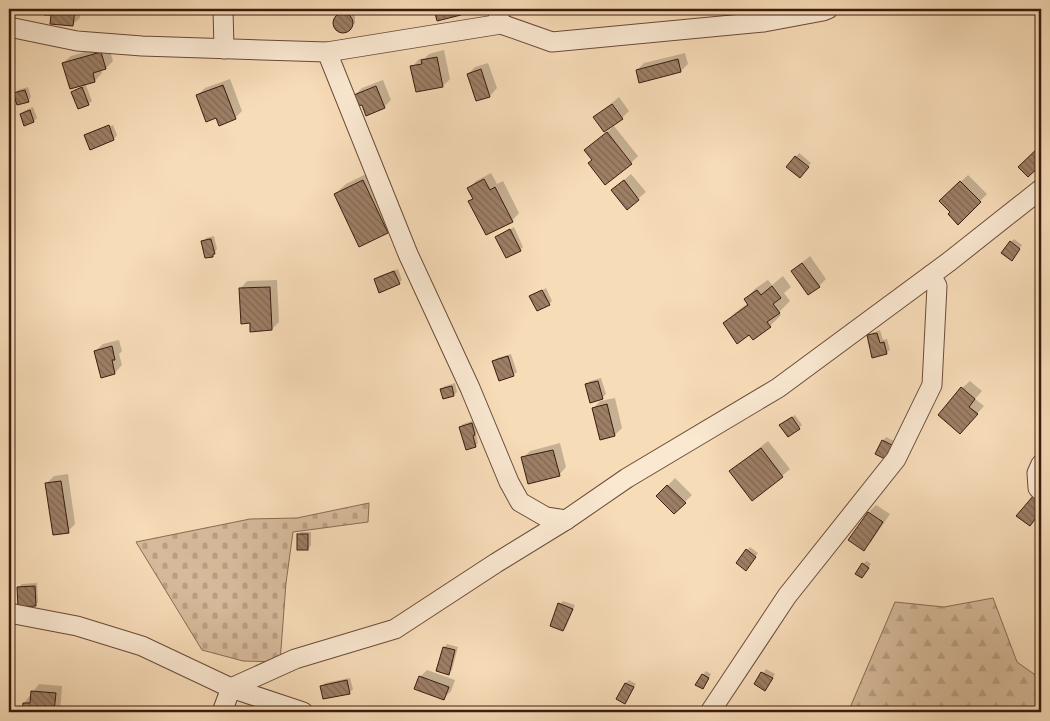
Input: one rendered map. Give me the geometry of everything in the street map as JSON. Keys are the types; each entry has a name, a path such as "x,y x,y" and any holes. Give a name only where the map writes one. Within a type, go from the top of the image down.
{"street":[{"path":"223,9 224,49"},
{"path":"9,27 77,42 327,52 499,17 552,42 764,22 828,9"},
{"path":"327,52 408,254 470,388 509,482 520,502 546,517 566,520"},
{"path":"222,712 231,688 295,659 395,629 566,520 627,478 778,388 931,275 1041,189"},
{"path":"710,712 787,596 896,459 932,385 937,286 931,275"},
{"path":"1041,464 1037,473 1038,488 1041,491"},
{"path":"9,614 76,626 142,646 231,688 303,712"}],"green space":[{"path":"369,503 368,522 293,532 286,583 280,662 243,661 202,650 136,542 250,519 297,518"},
{"path":"993,598 1017,662 1041,679 1041,712 850,712 849,710 895,602 944,607"}],"building":[{"path":"44,9 75,9 73,26 50,24 51,15 44,15"},
{"path":"434,9 459,9 461,15 437,21"},
{"path":"343,13 350,16 353,23 350,30 343,33 336,30 333,23 336,16"},
{"path":"101,52 106,69 93,73 95,82 70,89 62,63"},
{"path":"437,57 443,87 416,92 410,66 422,64 421,60"},
{"path":"678,59 681,72 639,83 636,70"},
{"path":"481,69 490,97 476,101 467,74"},
{"path":"223,85 236,119 219,126 216,118 206,122 196,95"},
{"path":"376,86 385,108 366,116 362,105 358,106 354,95"},
{"path":"82,87 89,105 78,109 71,92"},
{"path":"25,90 29,102 17,105 13,93"},
{"path":"612,104 623,119 604,132 593,117"},
{"path":"30,110 34,122 24,126 20,114"},
{"path":"109,125 114,140 90,150 84,135"},
{"path":"607,132 632,164 605,185 588,163 592,160 584,150"},
{"path":"1040,146 1041,165 1028,177 1018,167"},
{"path":"795,156 809,167 800,178 786,167"},
{"path":"484,179 490,190 495,187 513,222 486,235 468,201 473,199 467,188"},
{"path":"363,180 388,233 359,247 334,194"},
{"path":"624,180 639,200 627,210 611,190"},
{"path":"960,181 981,202 958,225 948,214 950,212 939,201"},
{"path":"510,229 521,251 506,258 495,237"},
{"path":"211,239 215,254 213,254 213,257 205,258 201,241"},
{"path":"1010,241 1020,249 1012,261 1001,253"},
{"path":"802,263 820,287 808,295 791,271"},
{"path":"394,271 400,284 379,293 374,279"},
{"path":"772,286 781,298 773,304 780,313 767,322 771,327 753,340 749,335 737,344 723,323 748,305 744,299 757,290 761,295"},
{"path":"270,287 272,330 250,332 250,323 241,324 239,288"},
{"path":"542,290 550,305 537,311 529,296"},
{"path":"877,333 880,343 884,342 887,354 872,358 867,335"},
{"path":"112,346 115,374 101,378 94,351"},
{"path":"508,356 514,376 499,381 492,361"},
{"path":"598,381 603,399 590,403 585,384"},
{"path":"452,386 454,396 443,399 440,389"},
{"path":"961,387 975,399 969,407 978,414 960,434 938,415"},
{"path":"607,404 615,436 600,440 592,408"},
{"path":"792,417 800,429 788,437 779,425"},
{"path":"472,423 476,447 466,450 459,427"},
{"path":"882,440 896,447 889,461 875,454"},
{"path":"761,448 783,477 752,501 729,471"},
{"path":"553,450 560,476 528,484 521,457"},
{"path":"61,481 69,533 53,535 45,483"},
{"path":"667,485 686,503 674,514 656,496"},
{"path":"1034,495 1041,500 1041,511 1030,526 1016,516"},
{"path":"868,512 883,522 864,551 848,540"},
{"path":"297,534 308,534 308,550 297,550"},
{"path":"746,549 756,557 746,571 736,563"},
{"path":"862,563 869,568 862,578 855,574"},
{"path":"35,586 36,606 18,607 17,587"},
{"path":"558,603 573,609 563,631 550,626"},
{"path":"443,647 455,650 449,675 436,671"},
{"path":"761,672 773,678 765,691 754,684"},
{"path":"702,674 709,678 703,689 695,685"},
{"path":"419,676 449,687 444,700 414,689"},
{"path":"347,680 350,694 323,699 320,686"},
{"path":"625,683 634,687 625,704 616,699"},
{"path":"31,691 56,693 54,712 22,712 23,703 30,703"}]}
